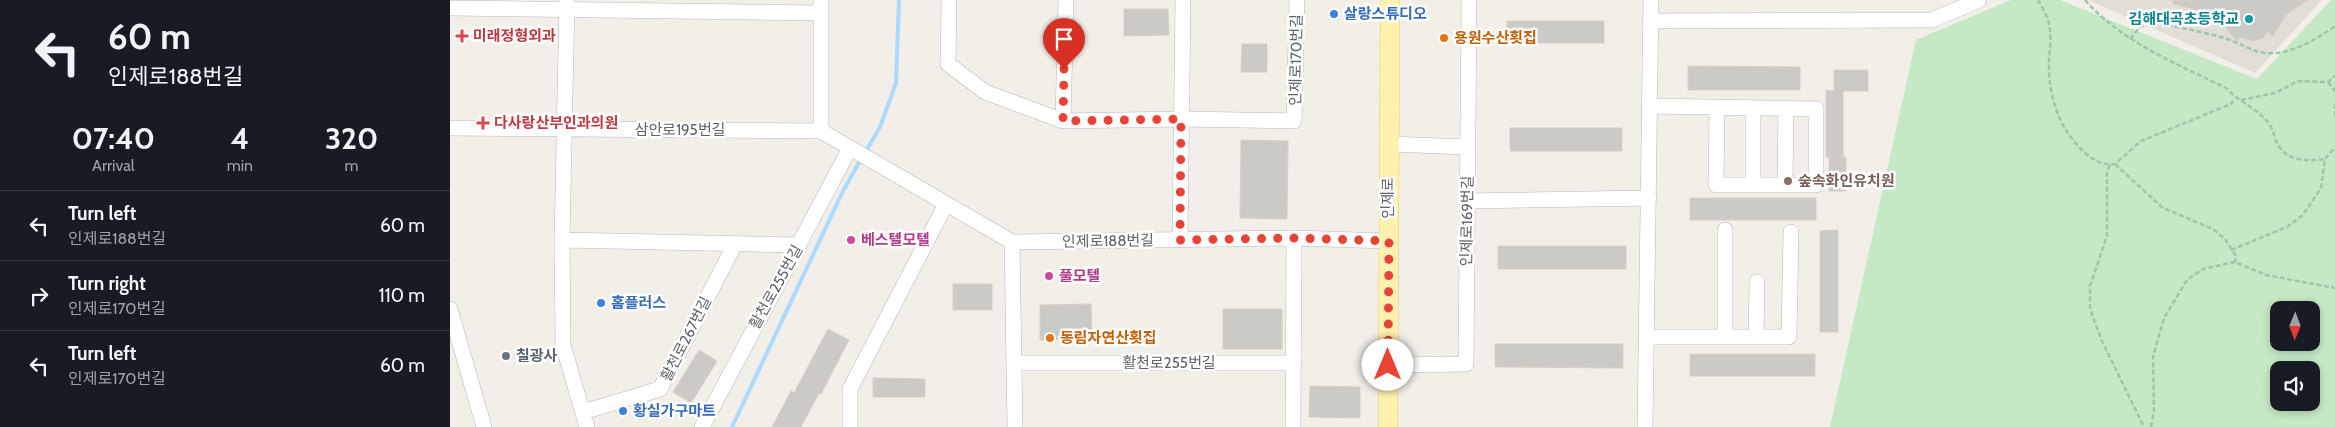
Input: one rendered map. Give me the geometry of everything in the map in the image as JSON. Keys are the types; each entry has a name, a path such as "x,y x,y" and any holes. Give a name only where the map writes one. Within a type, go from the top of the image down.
{"main road":[{"name":"인제로","path":"1388,427 1390,0"}],"street":[{"path":"450,0 450,8 567,5 821,6 821,131 1012,242 1015,427"},
{"path":"949,0 948,64 985,92 1063,121 1181,119"},
{"path":"1063,121 1066,0"},
{"path":"1180,240 1183,0"},
{"name":"인제로170번길","path":"1181,119 1294,120 1297,0"},
{"name":"인제로169번길","path":"1388,365 1466,364 1469,0"},
{"path":"1645,427 1652,0"},
{"path":"1651,21 1932,20 1979,0"},
{"path":"567,5 562,240 562,345 587,427"},
{"path":"1650,106 1786,108 1816,109 1816,185 1716,185 1716,107"},
{"path":"1752,185 1753,108"},
{"path":"1785,185 1786,108"},
{"name":"삼안로195번길","path":"450,128 821,131"},
{"path":"1388,144 1468,147"},
{"name":"활천로255번길","path":"702,427 799,244 854,150"},
{"path":"1467,201 1648,198"},
{"path":"850,427 850,389 946,204"},
{"path":"1725,230 1725,337"},
{"path":"1646,337 1789,337 1791,232"},
{"path":"1293,427 1294,238"},
{"name":"인제로188번길","path":"1012,242 1294,238 1389,241"},
{"path":"562,240 799,244"},
{"name":"활천로267번길","path":"582,412 660,389 735,244"},
{"path":"1756,337 1757,282"},
{"path":"450,309 484,427"},
{"name":"활천로255번길","path":"1015,363 1294,363"}],"path":[{"path":"2038,0 2048,20 2050,30 2049,74 2054,108 2070,139 2087,155 2102,164 2115,164 2140,141 2231,104 2235,98"},
{"path":"2086,0 2094,10 2130,39 2226,88 2235,98 2241,100 2269,123 2278,145 2289,157 2306,161 2325,159"},
{"path":"2130,39 2139,28 2151,21 2225,38 2258,52 2274,53 2294,49 2320,37 2335,26"},
{"path":"2241,100 2275,93 2298,80 2328,82 2335,76"},
{"path":"2328,82 2335,91"},
{"path":"2335,104 2335,119"},
{"path":"2231,250 2287,226 2303,215 2321,188 2325,159 2335,148"},
{"path":"2115,164 2163,208 2213,229 2225,239 2236,256 2235,262"},
{"path":"2110,165 2107,171 2107,236 2090,286 2090,309 2102,341 2144,427"},
{"path":"2151,427 2154,411 2152,357 2164,318 2187,280 2202,270 2235,262 2266,274 2335,288"}],"shaded area":[{"path":"2088,0 2322,0 2255,73"}],"green space":[{"path":"2011,0 2060,0 2257,79 2331,0 2335,0 2335,427 1830,427 1916,40"}],"building":[{"name":"김해대곡초등학교","path":"2173,0 2308,0 2286,15 2273,36 2267,32 2263,38 2252,41 2240,37 2237,41 2222,23 2211,18 2209,21 2200,15 2201,11 2173,4"},
{"path":"1124,9 1168,9 1169,35 1124,36"},
{"path":"1507,21 1604,21 1604,43 1507,43"},
{"path":"1242,44 1267,44 1267,72 1241,72"},
{"path":"1688,66 1800,67 1800,90 1688,90"},
{"path":"1834,70 1868,70 1868,91 1843,91 1843,157 1846,157 1846,191 1829,191 1829,157 1826,157 1826,90 1834,91"},
{"path":"1510,128 1622,128 1622,151 1510,151"},
{"path":"1241,140 1288,141 1287,219 1240,218"},
{"path":"1690,198 1816,198 1816,220 1690,220"},
{"path":"1838,230 1838,332 1820,332 1820,231"},
{"path":"1498,246 1626,246 1626,269 1498,269"},
{"path":"953,284 992,284 992,310 953,310"},
{"path":"1091,304 1092,339 1040,340 1040,305"},
{"path":"1223,309 1282,309 1282,349 1223,349"},
{"path":"828,329 849,340 821,394 819,393 801,427 772,427 791,391 794,393"},
{"path":"1495,344 1623,344 1623,368 1495,367"},
{"path":"699,350 717,361 691,403 673,392"},
{"path":"1690,354 1815,354 1815,376 1690,376"},
{"path":"873,378 925,379 925,397 873,397"},
{"path":"1310,386 1360,387 1360,418 1309,417"}],"waterway":[{"path":"865,153 880,127 896,83 899,0"},
{"path":"732,427 843,191 861,159"}],"place":[{"name":"살랑스튜디오","path":"1334,14"},
{"name":"김해대곡초등학교","path":"2249,19"},
{"name":"미래정형외과","path":"462,36"},
{"name":"용원수산횟집","path":"1444,38"},
{"name":"다사랑산부인과의원","path":"483,123"},
{"name":"숲속화인유치원","path":"1788,181"},
{"name":"베스텔모텔","path":"851,240"},
{"name":"풀모텔","path":"1049,276"},
{"name":"홈플러스","path":"601,303"},
{"name":"동림자연산횟집","path":"1050,338"},
{"name":"칠광사","path":"506,356"},
{"name":"황실가구마트","path":"623,411"}],"route":[{"path":"1064,69 1063,121 1181,119 1180,240 1294,238 1389,241 1388,365"}]}
